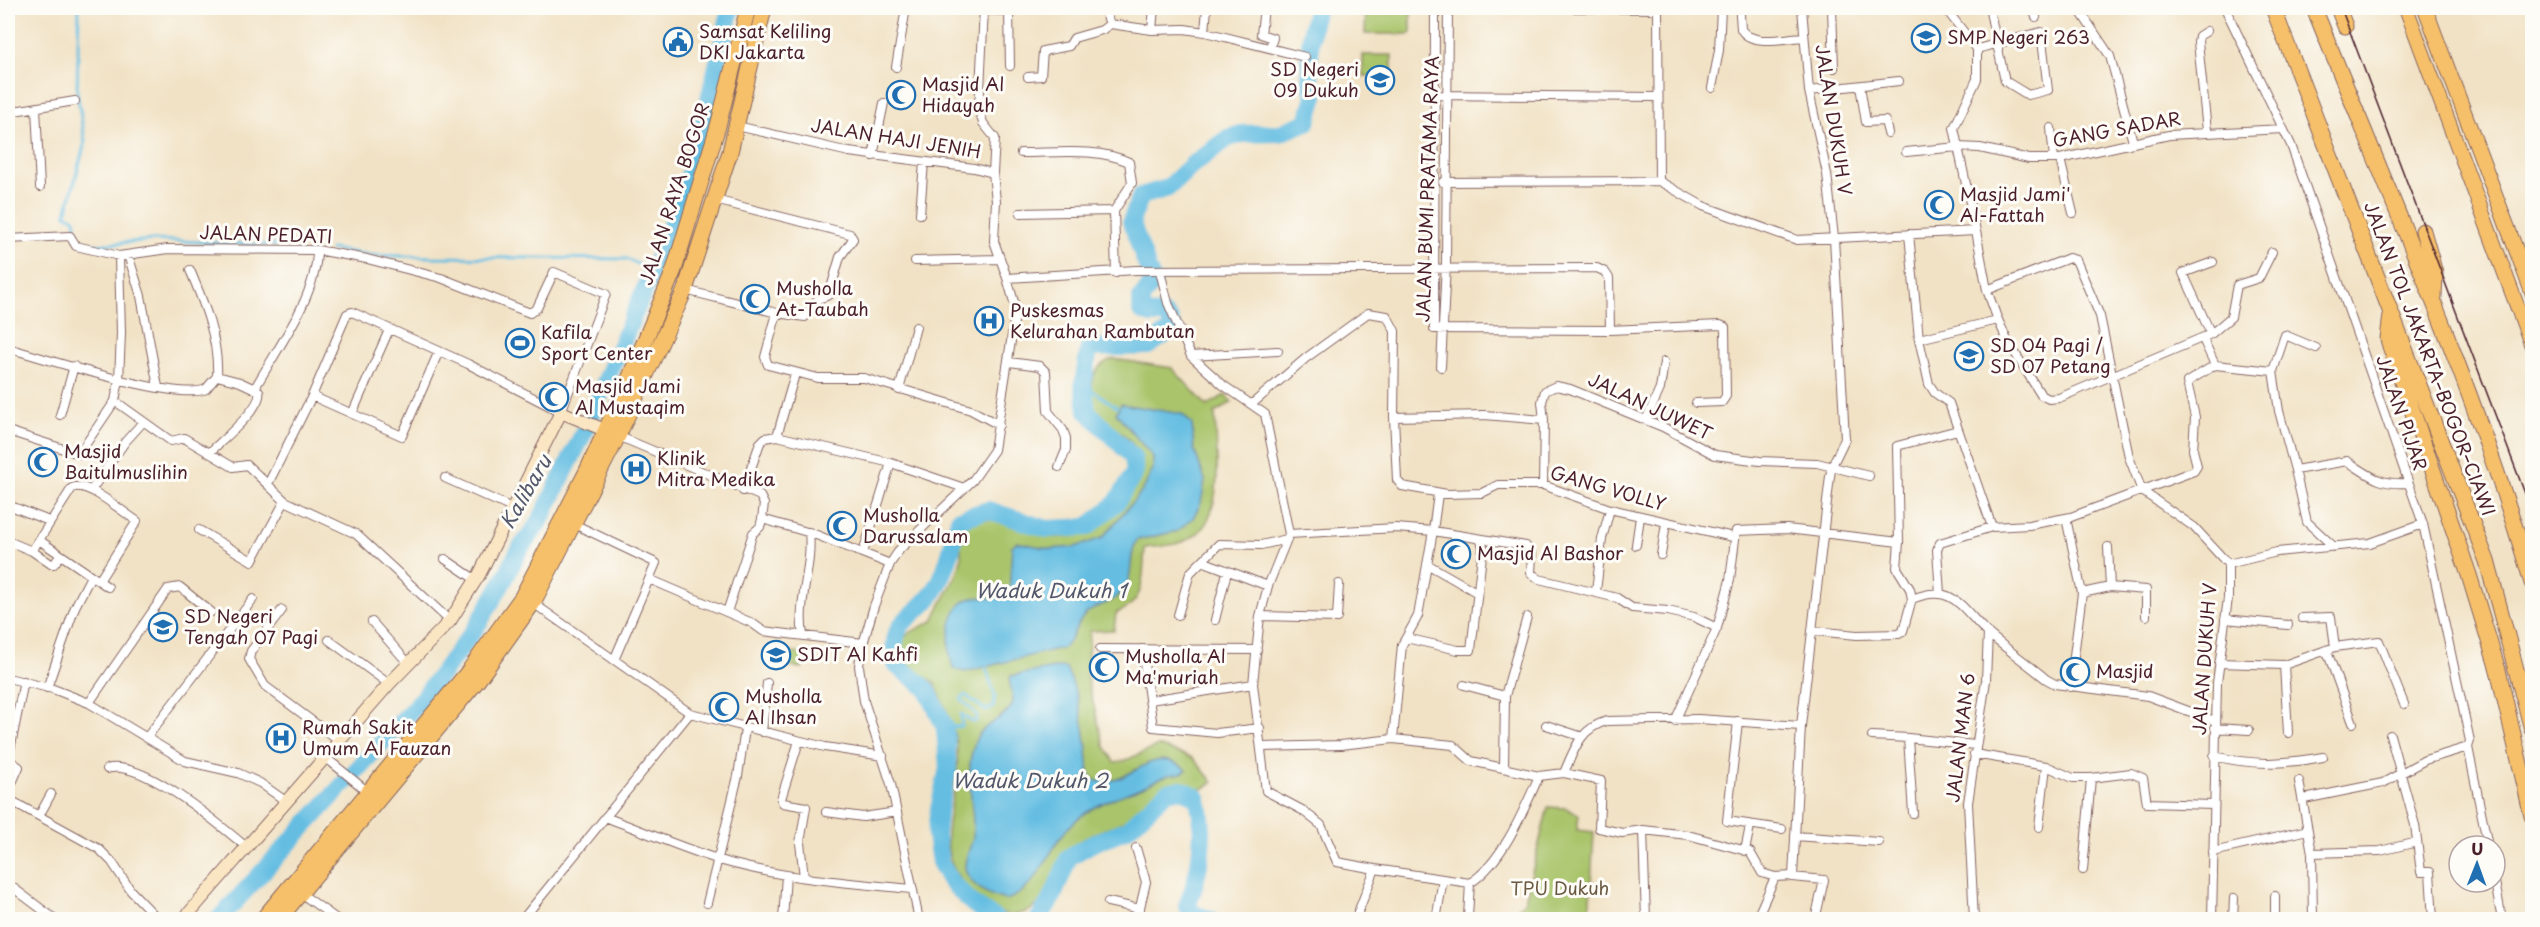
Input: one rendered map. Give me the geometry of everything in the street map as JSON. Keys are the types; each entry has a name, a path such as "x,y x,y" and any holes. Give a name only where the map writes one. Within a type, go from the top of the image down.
{"highway":[{"name":"JALAN RAYA BOGOR","path":"262,920 364,789 532,603 574,524 607,431 684,241 718,126 748,8"},
{"name":"JALAN RAYA BOGOR","path":"278,920 299,892 385,793 505,633 607,431 685,290 737,126 764,8"},
{"name":"JALAN TOL JAKARTA–BOGOR–CIAWI","path":"2273,8 2487,561 2532,729"},
{"name":"JALAN TOL JAKARTA–BOGOR–CIAWI","path":"2314,8 2476,416 2532,579"},
{"path":"2338,8 2345,26"},
{"path":"2423,231 2435,273 2433,304"},
{"path":"2391,315 2388,339 2469,575 2498,670 2532,816"}],"main road":[{"path":"2406,8 2532,346"},
{"path":"2425,8 2532,292"}],"street":[{"path":"896,67 906,8"},
{"path":"1104,8 1110,24"},
{"path":"1152,30 1154,8"},
{"path":"1205,32 1207,8"},
{"path":"1264,8 1261,34 1273,38 1270,47"},
{"name":"JALAN BUMI PRATAMA RAYA","path":"1435,8 1433,325 1436,330 1444,330 1448,182 1448,8"},
{"path":"1570,8 1658,8 1659,181"},
{"path":"1712,88 1719,50 1721,8"},
{"name":"JALAN DUKUH V","path":"1792,877 1801,726 1814,631 1823,534 1832,466 1843,448 1845,428 1834,237 1827,174 1809,91 1802,8"},
{"path":"1832,8 1834,68"},
{"path":"1945,8 1977,49 1977,79 1955,123 1987,290 2007,340 2045,398 2059,398 2207,336 2231,317 2237,285 2259,278 2272,252"},
{"path":"2032,8 2036,17"},
{"path":"2078,8 2110,56 2133,141"},
{"name":"JALAN PIJAR","path":"2225,8 2283,129 2316,216 2423,524 2470,741 2468,747 2486,834"},
{"path":"993,173 995,138 983,123 980,110 984,9 1009,11 1010,66"},
{"path":"1977,49 1998,43 2041,32 2048,90 2028,95 2005,81 1998,43 1990,12"},
{"path":"1740,15 1741,29 1750,37 1760,40 1803,37"},
{"path":"1028,77 1041,76 1043,51 1069,46 1073,39 1102,30 1110,24 1152,30 1184,28 1305,57"},
{"path":"2207,31 2199,36 2198,42 2207,131"},
{"path":"1809,91 1899,81"},
{"path":"1860,86 1866,122 1885,121 1888,133"},
{"path":"1435,95 1657,97"},
{"path":"8,112 75,101"},
{"path":"873,156 884,103"},
{"path":"36,108 40,187"},
{"name":"JALAN HAJI JENIH","path":"737,126 873,156 993,173 996,201 994,241 1016,309 994,450 978,474 912,535 890,564 863,643 860,683 883,756 897,812 919,920"},
{"path":"2051,128 2057,159 2073,213"},
{"name":"GANG SADAR","path":"1906,152 1958,147 1980,148 2029,159 2057,159 2133,141 2207,131 2259,132 2283,129"},
{"path":"1021,153 1094,153 1114,155 1129,162 1132,183 1114,212 1116,273"},
{"path":"921,214 924,162"},
{"path":"1435,182 1659,181 1703,206 1797,240 1976,231"},
{"path":"685,290 777,314 805,317 818,299 830,295 840,257 853,239 850,234 715,200"},
{"path":"1020,213 1114,212"},
{"path":"1909,234 1919,339 1931,389 1949,403 1992,527"},
{"name":"JALAN PEDATI","path":"8,239 70,236 76,246 124,255 168,249 317,250 367,258 441,278 530,313 537,308 554,272 606,293 566,414"},
{"path":"255,388 307,295 317,261 317,250"},
{"path":"8,431 79,454 115,401 119,380 124,255"},
{"path":"124,255 141,296 158,387"},
{"path":"1987,290 2075,258 2100,316 2129,457 2142,491"},
{"path":"915,261 999,259"},
{"path":"2213,262 2183,273 2207,336 2215,365"},
{"path":"1007,278 1136,270 1597,268 1605,272 1608,278 1610,330"},
{"path":"8,348 119,380 183,392 202,391 217,376 217,353 204,306 190,270"},
{"path":"1156,270 1191,356 1223,385 1265,414 1269,426 1273,467 1288,537 1268,586 1260,616 1253,684 1263,747 1266,791 1302,810 1321,825 1337,862 1470,883 1483,873 1509,837 1539,776"},
{"path":"270,480 312,396 349,312 439,351 566,414 762,499 760,527 753,533 728,612"},
{"path":"1252,404 1306,358 1368,313 1380,313 1388,316 1395,331 1394,417 1484,415 1544,420 1543,485"},
{"path":"777,314 765,360 768,365 795,374 818,378 858,377 971,410 999,425"},
{"path":"1919,339 1998,320"},
{"path":"1441,367 1444,330 1610,330 1710,324 1725,327 1726,396 1722,402 1696,403"},
{"path":"899,390 916,327"},
{"path":"352,414 389,330"},
{"path":"2316,348 2285,335 2273,371 2279,411 2307,522 2334,547"},
{"path":"312,396 399,436 403,435 439,351"},
{"path":"1191,356 1278,351"},
{"path":"1009,362 1040,366 1046,372 1048,411 1064,430 1066,438 1064,455 1059,467"},
{"path":"1646,420 1660,389 1664,362"},
{"path":"1940,594 1937,550 1940,543 1992,527 2029,525 2066,518 2184,476 2197,466 2192,445 2195,417 2187,382 2215,365 2273,371"},
{"path":"60,415 74,366"},
{"path":"777,436 795,374"},
{"path":"208,453 251,411 260,396 255,388 217,376"},
{"name":"JALAN JUWET","path":"1544,420 1542,402 1545,391 1556,386 1570,389 1646,420 1714,455 1734,459 1805,461 1869,476"},
{"path":"115,401 171,441 184,438 233,467 247,465 285,501 356,534 450,621"},
{"path":"183,920 245,846 330,761 339,741 388,684 450,621 476,580 512,508 566,414"},
{"name":"GANG VOLLY","path":"1394,417 1399,483 1438,494 1482,493 1498,484 1543,485 1610,509 1733,537 1738,530 1787,529 1823,534"},
{"path":"92,489 125,442 143,422"},
{"path":"1814,631 1857,635 1899,634 1909,614 1912,599 1910,589 1897,568 1899,542 1897,446 1958,430"},
{"path":"743,491 760,443 765,438 777,436 891,463 964,488"},
{"path":"2295,470 2330,462 2347,461 2373,479 2388,484 2408,483"},
{"path":"863,553 891,463"},
{"path":"445,478 512,508"},
{"path":"30,550 39,540 72,488 80,485 92,489 111,505 137,521 75,607 47,688"},
{"name":"JALAN DUKUH V","path":"2142,491 2194,527 2228,564 2215,725 2212,920"},
{"path":"1393,739 1400,662 1406,638 1418,616 1438,494"},
{"path":"248,572 285,501"},
{"path":"8,506 49,521"},
{"path":"1596,592 1602,539 1610,509"},
{"path":"1636,545 1640,517"},
{"path":"2066,518 2082,593 2070,687"},
{"path":"762,519 809,532 890,564"},
{"path":"1661,555 1666,523"},
{"path":"574,524 656,561 614,660"},
{"path":"2228,564 2277,552 2370,543 2423,524"},
{"path":"1178,615 1190,573 1221,543 1261,545 1288,537 1396,528 1432,531 1481,541 1510,542 1526,546 1532,555 1531,573 1539,579 1617,598 1632,608 1681,613 1717,628"},
{"path":"199,530 252,561"},
{"path":"803,634 800,611 809,567 809,532"},
{"path":"1823,534 1899,542"},
{"path":"1675,721 1717,628 1730,580 1733,537"},
{"path":"39,540 108,587"},
{"path":"1406,638 1470,651 1481,541"},
{"path":"8,542 30,550 51,564 54,564 61,555"},
{"path":"2108,547 2110,587"},
{"path":"445,559 476,580"},
{"path":"1202,561 1268,586"},
{"path":"1427,564 1476,592"},
{"path":"1215,620 1227,572"},
{"path":"649,579 728,612 763,631 863,643"},
{"path":"1260,616 1337,618 1340,584"},
{"path":"89,703 168,589 180,587 211,612"},
{"path":"2082,593 2110,587 2146,590 2146,616"},
{"path":"1912,599 1929,593 1953,598 1967,609 1988,633 2046,679 2070,687 2148,696 2215,725 2249,730"},
{"path":"147,737 253,599"},
{"path":"532,603 690,713 745,729 838,750 883,756"},
{"path":"282,610 251,651 249,659 265,686 339,741"},
{"path":"1504,768 1505,696 1527,617"},
{"path":"2302,618 2331,617 2331,650 2353,723"},
{"path":"2225,619 2288,624"},
{"path":"372,622 408,663"},
{"name":"JALAN MAN 6","path":"1974,920 1968,802 1974,749 1986,680 1988,633"},
{"path":"328,640 388,684"},
{"path":"2219,663 2284,665 2331,650 2379,641 2403,704"},
{"path":"1100,649 1257,650"},
{"path":"1142,649 1153,727 1217,733 1260,728"},
{"path":"2284,665 2288,733"},
{"path":"8,678 47,688 89,703 185,761 248,777 287,802"},
{"path":"8,792 19,766 8,759 24,681"},
{"path":"762,732 767,683"},
{"path":"1150,700 1253,684"},
{"path":"1464,685 1505,696"},
{"path":"522,920 690,713"},
{"path":"1564,773 1580,736 1598,723 1607,721 1738,721 1801,726"},
{"path":"1738,721 1727,821 1782,829"},
{"path":"1546,725 1580,736"},
{"path":"706,903 738,776 745,729"},
{"path":"2390,735 2415,825 2421,872 2430,872 2433,920"},
{"path":"1872,736 1908,738 1974,749 2046,766 2068,777 2091,778 2131,773 2143,778 2147,803 2213,805"},
{"path":"1908,738 1912,813"},
{"path":"1263,747 1341,745 1393,739 1454,745 1471,761 1539,776 1564,773 1581,774 1601,781 1599,828 1622,833 1642,830 1688,836 1750,852 1762,873 1775,877 1824,880 1815,920"},
{"path":"799,741 781,799 783,803 806,807 800,843 804,877"},
{"path":"2304,799 2384,783 2425,760 2468,747"},
{"path":"2214,756 2238,762 2278,765 2323,757"},
{"path":"330,761 364,789"},
{"path":"2039,827 2046,766"},
{"path":"107,769 117,768 151,777 245,846"},
{"path":"2083,870 2091,778"},
{"path":"2299,781 2312,853 2313,920"},
{"path":"39,816 51,794"},
{"path":"8,799 99,849 112,862 131,891 159,920"},
{"path":"826,812 863,817 897,812"},
{"path":"605,817 716,858 786,875 912,889"},
{"path":"1745,851 1750,826"},
{"path":"1642,830 1646,920"},
{"path":"2212,852 2308,830"},
{"path":"1795,836 1879,842"},
{"path":"2312,853 2380,851 2417,842"},
{"path":"1136,848 1145,871 1146,882 1137,920"},
{"path":"1355,920 1375,869"},
{"path":"783,920 786,875"},
{"path":"1756,920 1775,877"},
{"path":"1436,920 1443,879"},
{"path":"1468,917 1470,883"},
{"path":"8,884 56,920"},
{"path":"299,892 338,920"},
{"path":"2497,894 2502,920"},
{"path":"2275,896 2275,920"},
{"path":"2233,920 2234,898"},
{"path":"1108,902 1140,909"}],"green space":[{"path":"1366,8 1411,8 1411,34 1365,34"},
{"path":"1363,55 1392,55 1392,76 1363,76"},
{"path":"1114,359 1172,368 1207,406 1225,395 1232,402 1215,413 1217,479 1211,513 1204,526 1194,536 1170,545 1145,548 1143,578 1138,595 1126,608 1116,613 1114,630 1090,631 1086,675 1104,745 1114,762 1124,761 1158,746 1193,758 1213,782 1198,792 1188,784 1170,783 1132,816 1075,844 1060,861 1046,894 1037,905 1019,914 1003,914 982,903 955,871 949,853 947,836 958,762 955,734 934,682 906,668 896,656 897,649 904,638 914,630 933,621 959,569 961,547 958,535 966,524 976,519 988,519 1002,521 1042,535 1064,537 1084,532 1101,523 1127,497 1139,474 1139,456 1133,445 1099,415 1091,394 1096,371 1103,363"},
{"path":"773,652 804,653 802,668 772,664"},
{"name":"TPU Dukuh","path":"1548,807 1566,808 1579,815 1577,830 1594,832 1589,919 1507,919 1525,901"}],"water":[{"name":"Waduk Dukuh 1","path":"1121,404 1182,414 1192,424 1194,449 1205,480 1201,503 1193,518 1178,531 1137,540 1125,588 1111,601 1084,615 1065,647 965,672 954,669 949,640 957,609 972,598 1000,598 1009,595 1012,546 1017,542 1050,549 1075,547 1102,538 1143,490 1153,469 1153,457 1116,413"},
{"name":"Waduk Dukuh 2","path":"1060,667 1066,668 1076,693 1085,733 1089,774 1094,780 1107,781 1119,778 1161,760 1173,762 1187,770 1165,776 1082,815 1065,832 1028,886 1006,900 994,896 973,883 965,868 973,836 970,762 973,749 980,732 1011,707 1013,699 1011,676"}],"waterway":[{"path":"79,8 77,92 85,142 66,214 75,219 78,241 97,245 153,240 298,246"},
{"name":"Kalibaru","path":"218,920 423,698 475,629 519,550 539,523 584,432 666,239 693,165 731,8"},
{"path":"997,920 973,904 951,882 940,862 936,835 948,768 945,728 927,689 896,665 894,648 896,636 900,627 929,598 941,580 959,519 988,510 1047,529 1088,527 1117,502 1135,472 1133,457 1087,411 1083,384 1089,348 1148,346 1173,329 1170,320 1163,314 1151,315 1141,311 1141,298 1153,283 1131,221 1141,196 1168,188 1192,165 1228,138 1242,134 1280,133 1307,122 1315,96 1309,65 1312,28 1317,8"},
{"path":"331,249 371,255 627,259 651,270"},
{"path":"1083,384 1117,407"},
{"path":"945,728 962,726 961,714 972,722 976,721 977,715 961,699 965,695 985,710 993,708 995,696 986,668"},
{"path":"1038,920 1053,896 1069,857 1091,844 1127,829 1167,792 1181,789 1197,797 1202,838 1199,867 1187,906 1194,914 1211,920"}],"tram line":[{"path":"2341,8 2532,512"}],"place":[{"name":"SMP Negeri 263","path":"1926,38"},
{"name":"Samsat Keliling DKI Jakarta","path":"678,42"},
{"name":"SD Negeri 09 Dukuh","path":"1380,80"},
{"name":"Masjid Al Hidayah","path":"901,95"},
{"name":"Masjid Jami' Al-Fattah","path":"1939,205"},
{"name":"Musholla At-Taubah","path":"755,299"},
{"name":"Puskesmas Kelurahan Rambutan","path":"989,321"},
{"name":"Kafila Sport Center","path":"520,343"},
{"name":"SD 04 Pagi / SD 07 Petang","path":"1969,356"},
{"name":"Masjid Jami Al Mustaqim","path":"554,397"},
{"name":"Masjid Baitulmuslihin","path":"43,462"},
{"name":"Klinik Mitra Medika","path":"636,469"},
{"name":"Musholla Darussalam","path":"842,526"},
{"name":"Masjid Al Bashor","path":"1456,554"},
{"name":"SD Negeri Tengah 07 Pagi","path":"163,627"},
{"name":"SDIT Al Kahfi","path":"776,655"},
{"name":"Musholla Al Ma'muriah","path":"1104,667"},
{"name":"Masjid","path":"2075,672"},
{"name":"Musholla Al Ihsan","path":"724,707"},
{"name":"Rumah Sakit Umum Al Fauzan","path":"281,738"}]}
